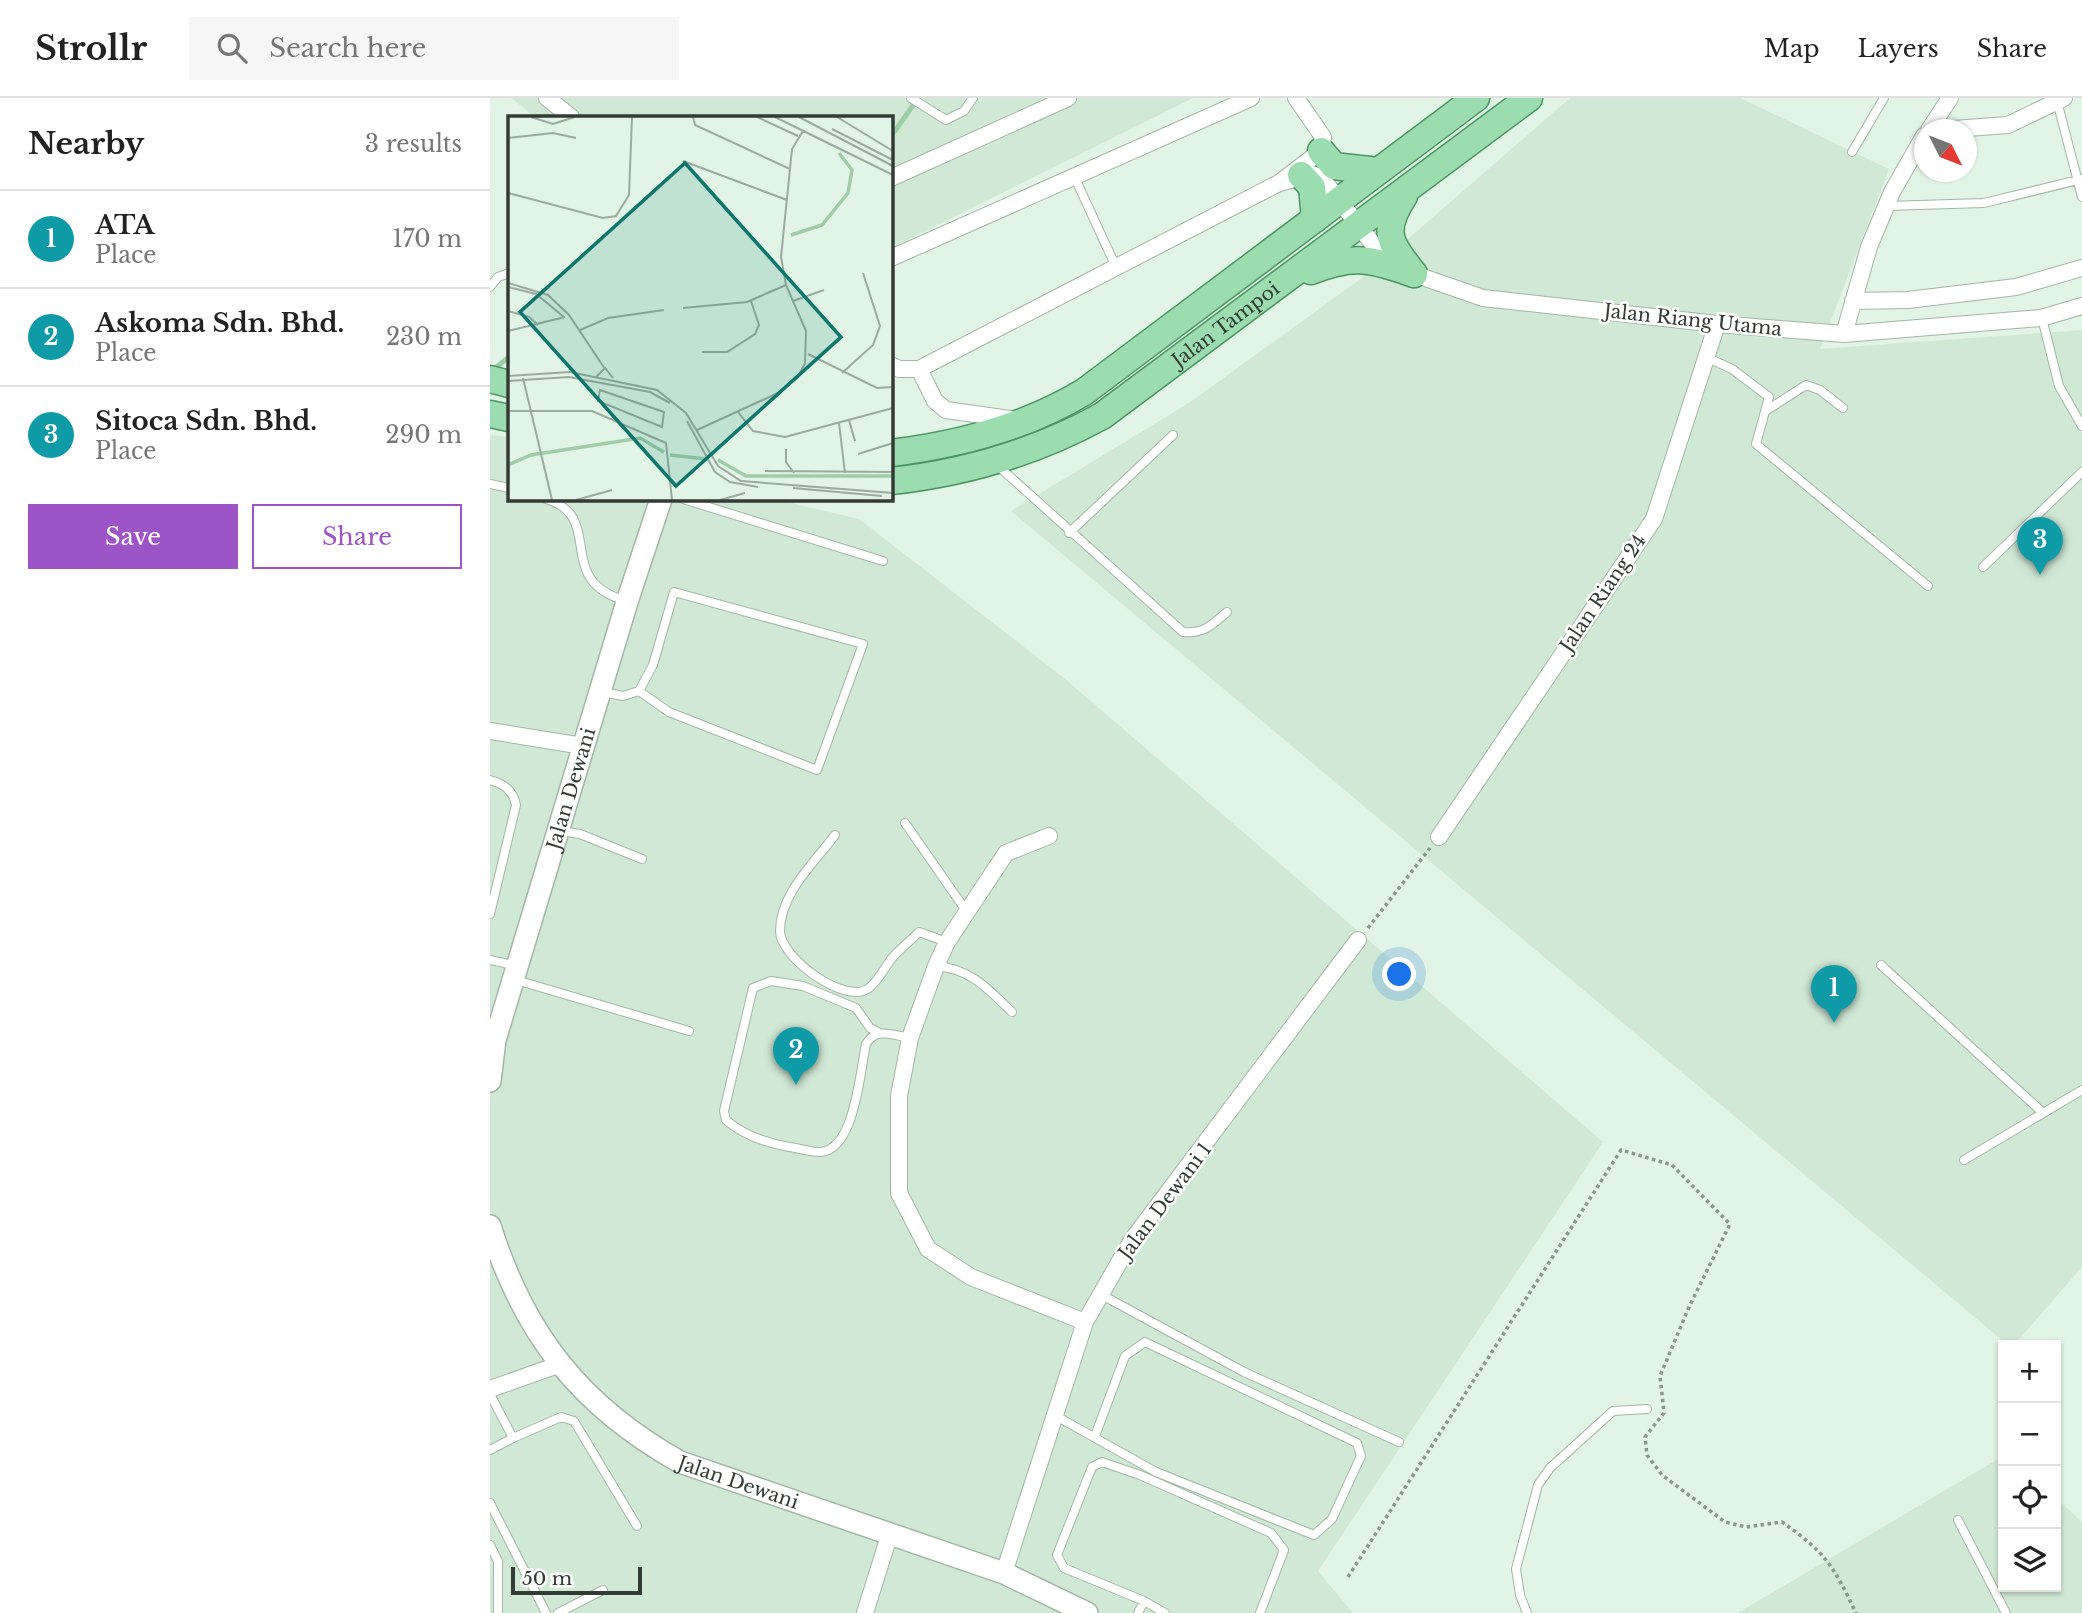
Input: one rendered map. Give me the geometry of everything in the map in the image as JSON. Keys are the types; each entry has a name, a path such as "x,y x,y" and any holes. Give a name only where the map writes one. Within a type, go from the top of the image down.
{"main road":[{"name":"Jalan Tampoi","path":"892,453 927,448 1024,421 1058,408 1084,392 1476,98"},
{"name":"Jalan Tampoi","path":"892,481 936,476 993,462 1062,438 1102,416 1289,280 1529,98"},
{"path":"1321,151 1334,166 1378,171"},
{"path":"1290,179 1312,187 1315,219"},
{"path":"1408,190 1390,218 1389,236 1396,252 1413,274"},
{"path":"1289,280 1345,259 1377,261 1413,274"},
{"path":"490,414 508,418"}],"street":[{"path":"547,98 570,116"},
{"path":"892,178 1068,98"},
{"path":"892,258 1251,98"},
{"path":"892,366 899,369 919,369 1290,179 1321,151 1323,137 1296,98"},
{"path":"1936,119 1950,98"},
{"path":"1977,127 2008,125 2061,100"},
{"path":"1844,334 1869,247 1886,206 1914,154"},
{"name":"Jalan Riang Utama","path":"1290,179 1312,174 1321,177 1376,248 1413,274 1483,298 1717,324 1844,334 2041,318 2082,306"},
{"path":"1853,301 1908,300 2016,288 2082,268"},
{"name":"Jalan Riang 24","path":"1439,837 1654,519 1717,324"},
{"path":"919,369 935,401 946,410 1024,421"},
{"name":"Jalan Dewani","path":"490,1081 495,1040 627,602 662,500"},
{"path":"490,731 583,746"},
{"path":"1049,836 1006,853 947,942 936,966 910,1038 899,1096 899,1193 928,1249 971,1277 1085,1322"},
{"name":"Jalan Dewani 1","path":"1004,1573 1085,1322 1100,1294 1132,1240 1358,940"},
{"name":"Jalan Dewani","path":"490,1226 501,1262 524,1314 558,1365 610,1417 644,1442 680,1462 1004,1573 1084,1612"},
{"path":"490,1391 558,1365"},
{"path":"865,1613 890,1533"}],"lane":[{"path":"911,98 946,120 964,111 973,98"},
{"path":"1852,152 1884,98"},
{"path":"2061,100 2082,197"},
{"path":"1074,176 1116,267"},
{"path":"1886,206 1984,203 2080,180"},
{"path":"490,287 498,277 508,273"},
{"path":"2041,318 2059,386 2082,426"},
{"path":"1708,358 1759,387 1769,397 1756,444 1928,586"},
{"path":"1767,410 1806,385 1820,390 1843,408"},
{"path":"1069,533 1173,435"},
{"path":"993,462 1069,533 1183,632 1195,634 1207,630 1227,612"},
{"path":"1983,567 2082,472"},
{"path":"490,484 508,488"},
{"path":"550,500 560,503 579,526 584,563 592,580 604,592 627,602"},
{"path":"686,500 883,561"},
{"path":"600,691 623,696 639,691 653,665 674,592 863,643 817,769 669,712 639,691"},
{"path":"490,780 500,782 514,794 516,806 490,914"},
{"path":"905,823 967,912"},
{"path":"558,830 580,834 642,859"},
{"path":"835,835 785,902 779,933 793,959 831,986 850,994 868,989 894,955 919,933 947,942"},
{"path":"490,960 515,973 689,1031"},
{"path":"1881,965 2041,1111"},
{"path":"936,966 957,968 984,985 1012,1012"},
{"path":"878,1032 871,1035 866,1044 849,1126 836,1146 821,1152 779,1145 738,1130 726,1120 724,1111 753,988 771,981 803,986 856,1008 870,1028 878,1032 910,1038"},
{"path":"1964,1160 2041,1111 2082,1090"},
{"path":"1100,1294 1244,1372 1399,1442"},
{"path":"1056,1416 1156,1472 1314,1535 1332,1519 1361,1456 1357,1443 1145,1342 1125,1356 1095,1436"},
{"path":"490,1391 513,1438"},
{"path":"1527,1613 1520,1595 1516,1569 1538,1485 1550,1468 1613,1411 1647,1409"},
{"path":"490,1450 561,1417 574,1421 637,1527"},
{"path":"1165,1613 1144,1601 1065,1568 1059,1562 1057,1555 1093,1467 1102,1462 1140,1475 1271,1534 1280,1541 1284,1550 1260,1613"},
{"path":"490,1503 546,1613"},
{"path":"1958,1520 2006,1613"},
{"path":"490,1545 498,1561 498,1613"},
{"path":"558,1613 603,1590"},
{"path":"1138,1613 1144,1601"}],"path":[{"path":"1358,940 1439,837"},
{"path":"1348,1577 1621,1150 1672,1165 1730,1224 1689,1307 1660,1376 1664,1413 1644,1437 1647,1455 1662,1475 1725,1522 1746,1527 1782,1521 1810,1541 1833,1565 1856,1613"}],"shaded area":[{"path":"511,98 1193,98 892,248 892,116 534,116"},
{"path":"1570,98 1740,98 1889,169 1820,349 2082,330 2082,1267 2018,1340 2002,1340 1011,511 1189,403 1370,272"},
{"path":"490,435 508,437 508,500 778,500 859,519 1064,678 1603,1142 1318,1571 1353,1613 490,1613"},
{"path":"1998,1459 1998,1592 2061,1592 2061,1503 2082,1522 2082,1613 1738,1613"}],"waterway":[{"path":"892,132 916,101"},
{"path":"493,370 508,358"}],"place":[{"name":"Sitoca Sdn. Bhd.","path":"2040,575"},
{"name":"ATA","path":"1834,1023"},
{"name":"Askoma Sdn. Bhd.","path":"796,1085"}]}
